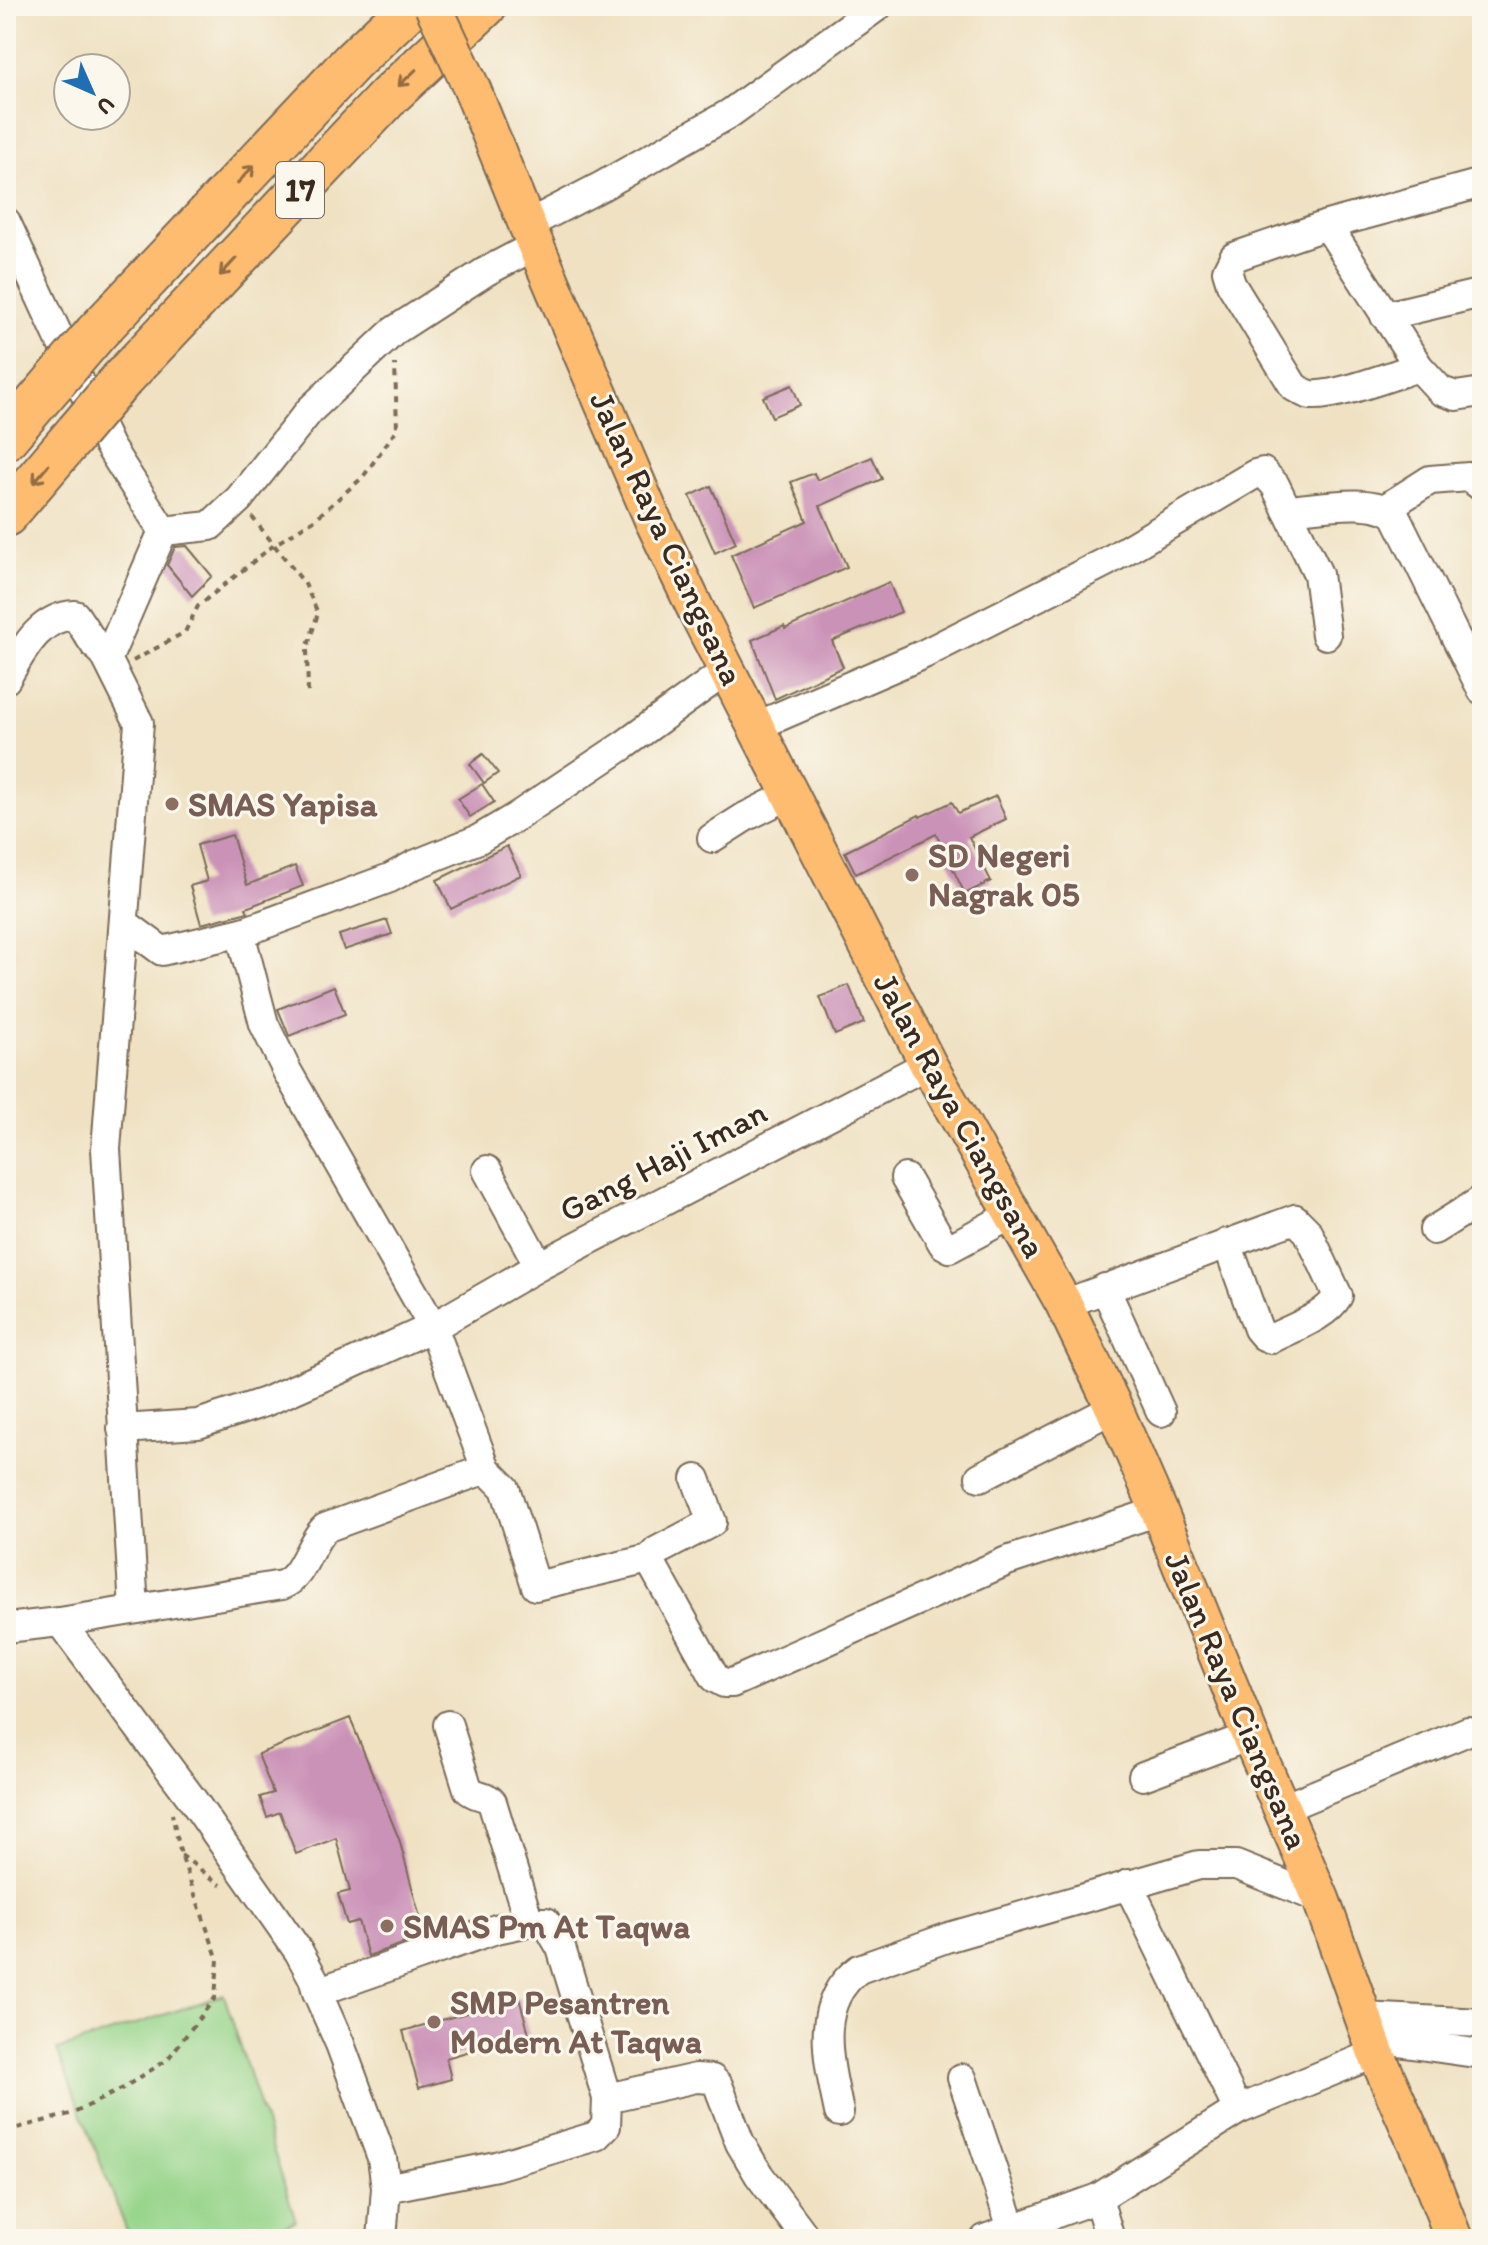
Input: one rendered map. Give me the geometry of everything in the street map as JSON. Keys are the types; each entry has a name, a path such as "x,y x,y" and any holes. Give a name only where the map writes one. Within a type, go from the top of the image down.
{"highway":[{"name":"17","path":"6,438 96,333 353,61 411,6"},
{"name":"17","path":"6,515 122,379 389,96 485,6"}],"main road":[{"name":"Jalan Raya Ciangsana","path":"433,6 472,89 652,518 928,1064 1064,1304 1114,1408 1321,1899 1369,2036 1424,2161 1454,2239"}],"street":[{"path":"163,531 210,526 239,499 310,410 394,331 485,272 531,235 602,186 729,114 878,6"},
{"path":"1419,367 1331,393 1312,395 1294,387 1231,284 1227,271 1234,257 1327,225 1482,183"},
{"path":"6,222 109,446 163,531"},
{"path":"1327,225 1419,367 1441,391 1456,396 1482,392"},
{"path":"1385,316 1482,293"},
{"path":"757,726 924,654 1106,562 1263,472 1269,476 1318,574 1326,635"},
{"path":"1386,508 1430,480 1469,477 1482,487"},
{"path":"1287,510 1372,504 1386,508 1395,515 1482,690"},
{"path":"108,662 163,531"},
{"path":"6,679 24,648 41,628 66,615 75,615 108,662 139,723 106,1149 134,1609"},
{"path":"124,923 162,951 246,931 390,878 479,839 516,817 727,670"},
{"path":"712,838 791,794"},
{"path":"246,931 242,940 264,1024 287,1071 433,1327 486,1469 505,1488 536,1586 649,1559 657,1551 712,1522 696,1479"},
{"name":"Gang Haji Iman","path":"122,1429 198,1424 265,1402 433,1327 539,1266 928,1064"},
{"path":"487,1170 539,1266"},
{"path":"905,1178 943,1244 950,1248 1013,1214"},
{"path":"1434,1230 1482,1200"},
{"path":"1064,1304 1227,1243"},
{"path":"1105,1288 1161,1412"},
{"path":"980,1477 1114,1408"},
{"path":"6,1628 60,1622 288,1583 325,1528 486,1469"},
{"path":"649,1559 715,1678 732,1683 1007,1561 1159,1511"},
{"path":"60,1622 192,1799 291,1941 313,1978 382,2158 386,2188 382,2239"},
{"path":"448,1725 468,1789 472,1794 487,1797 492,1802 529,1922"},
{"path":"1281,1809 1468,1731"},
{"path":"1143,1776 1250,1736"},
{"path":"839,2112 826,2048 827,2024 848,1977 859,1969 949,1937 1199,1865 1236,1865 1321,1899"},
{"path":"1128,1884 1238,2110"},
{"path":"317,1992 496,1929 529,1922 546,1922 561,1948 607,2098 606,2126 596,2136 496,2166 386,2188"},
{"path":"985,2239 1098,2198 1238,2110 1369,2036 1482,2023"},
{"path":"1369,2036 1482,2054"},
{"path":"607,2098 696,2078 712,2079 718,2085 740,2143 759,2175 807,2239"},
{"path":"962,2078 1013,2231"},
{"path":"1098,2198 1110,2239"}],"path":[{"path":"108,662 185,632 198,606 274,545 314,520 363,477 397,429 394,331"},
{"path":"239,499 305,584 318,613 307,649 308,694"},
{"path":"6,2131 74,2113 123,2088 167,2060 215,1998 218,1960 181,1855 170,1805"}],"green space":[{"path":"224,1995 296,2221 244,2239 130,2239 57,2050"}],"building":[{"path":"792,385 800,405 772,417 763,397"},
{"path":"872,457 882,479 820,506 847,567 754,608 731,555 807,521 791,482 814,473 817,480"},
{"path":"711,486 736,543 715,553 690,496"},
{"path":"187,546 212,576 192,596 167,565 175,547"},
{"path":"889,582 901,612 832,641 843,667 775,699 752,640 784,626 785,629"},
{"path":"483,754 498,773 484,783 470,764"},
{"path":"482,784 494,802 470,817 458,799"},
{"path":"996,796 1006,819 969,837 991,881 965,894 936,834 856,874 845,852 952,802 958,813"},
{"path":"232,835 247,885 295,866 303,886 246,908 248,912 201,924 190,886 207,881 197,845"},
{"path":"507,846 521,875 451,909 437,880"},
{"path":"387,920 392,934 344,950 339,935"},
{"path":"849,985 864,1023 835,1035 820,997"},
{"path":"334,986 345,1014 289,1036 278,1009"},
{"path":"350,1718 399,1839 425,1936 368,1956 358,1921 347,1924 338,1894 350,1891 336,1838 296,1854 280,1812 267,1817 260,1797 273,1793 258,1754"},
{"path":"519,1998 529,2034 446,2058 451,2079 419,2088 403,2031"}],"place":[{"name":"SMAS Yapisa","path":"172,804"},
{"name":"SD Negeri Nagrak 05","path":"912,875"},
{"name":"SMAS Pm At Taqwa","path":"387,1926"},
{"name":"SMP Pesantren Modern At Taqwa","path":"434,2022"}]}
